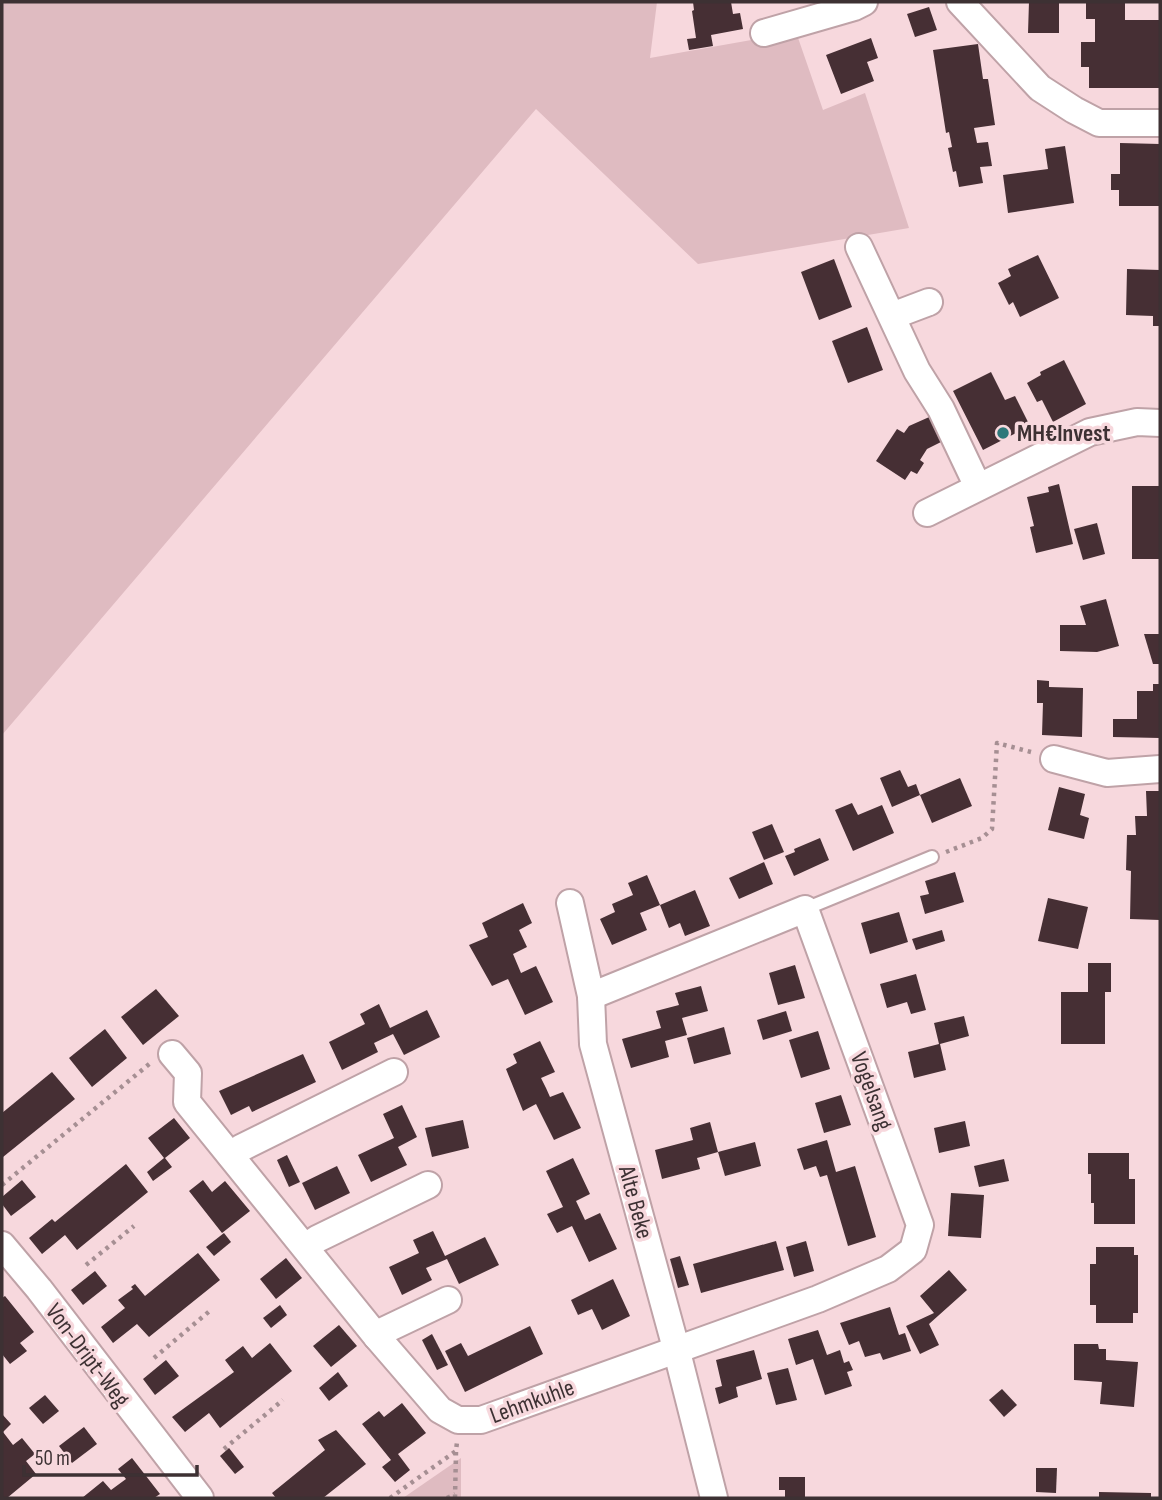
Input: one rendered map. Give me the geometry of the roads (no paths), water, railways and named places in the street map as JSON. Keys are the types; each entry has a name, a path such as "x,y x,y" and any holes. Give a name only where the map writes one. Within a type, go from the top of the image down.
{"street":[{"path":"764,33 864,2"},
{"path":"960,2 1040,88 1074,110 1099,123 1160,123"},
{"path":"859,247 918,371 941,410 978,487"},
{"path":"892,316 929,302"},
{"path":"928,513 1090,432 1137,422 1160,424"},
{"path":"1054,759 1107,773 1160,769"},
{"name":"Alte Beke","path":"570,903 591,996 593,1044 714,1498"},
{"path":"591,996 805,909"},
{"name":"Vogelsang","path":"676,1349 818,1299 888,1269 913,1250 920,1225 805,909"},
{"name":"Lehmkuhle","path":"172,1054 188,1073 187,1102 377,1337 440,1410 458,1420 481,1420 676,1349"},
{"path":"231,1156 241,1148 394,1072"},
{"path":"305,1247 428,1185"},
{"name":"Von-Dript-Weg","path":"2,1245 200,1498"},
{"path":"377,1337 385,1330 448,1300"}],"lane":[{"path":"805,909 932,857"}],"place":[{"name":"MH€Invest","path":"1003,433"}]}
